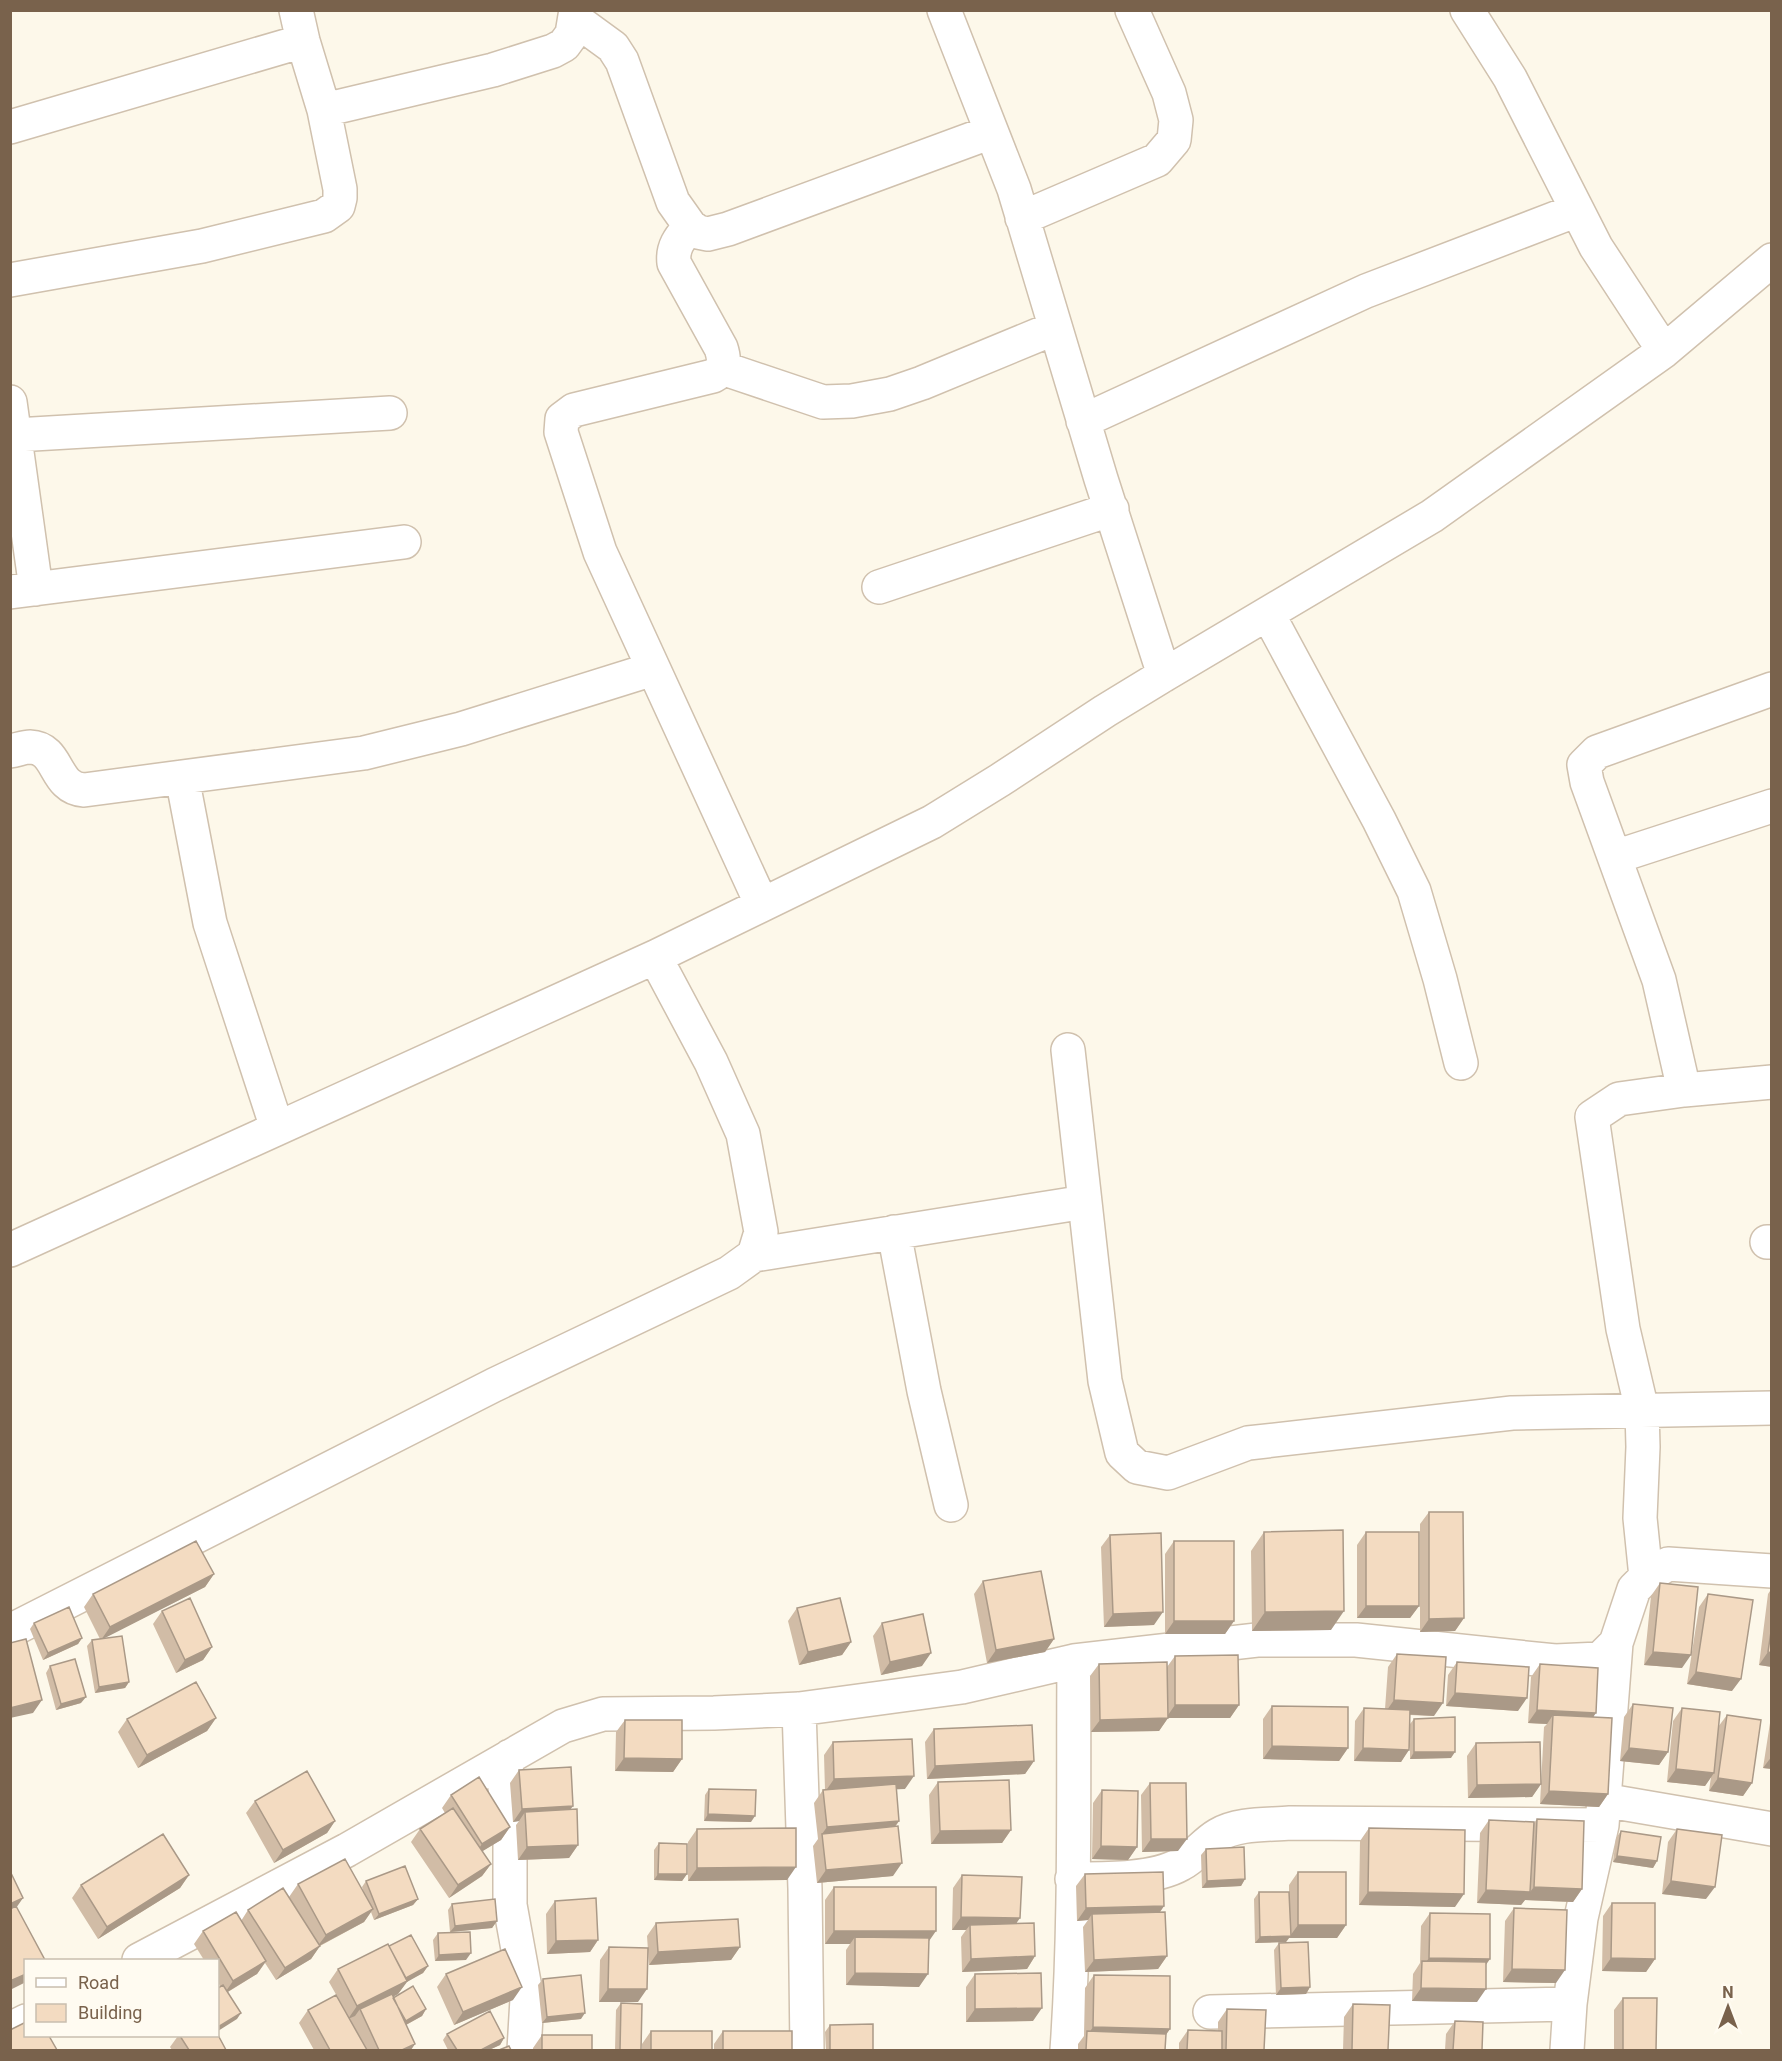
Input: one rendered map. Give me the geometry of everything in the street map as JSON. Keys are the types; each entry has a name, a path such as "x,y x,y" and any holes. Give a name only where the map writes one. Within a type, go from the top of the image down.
{"street":[{"path":"944,10 1014,189 1083,421 1164,675"},
{"path":"1022,218 1157,160 1174,140 1176,120 1169,93 1132,10"},
{"path":"1467,10 1510,78 1596,247 1664,351"},
{"path":"324,110 493,70 553,51 564,45 572,34 576,15 613,47 622,61 673,202 690,226 698,232 717,233 991,132"},
{"path":"10,127 299,26 324,110 340,198 338,206 324,216 202,246 10,280"},
{"path":"1083,421 1366,291 1577,210"},
{"path":"690,226 674,250 675,263 721,348 724,361 722,368 713,376 574,410 567,414 560,425 600,552 762,905"},
{"path":"10,1250 655,957 932,822 1096,716 1432,516 1664,351 1772,260"},
{"path":"722,368 823,402 852,401 922,383 1055,328"},
{"path":"10,402 16,435 23,591 404,542"},
{"path":"16,435 390,413"},
{"path":"879,587 1112,509"},
{"path":"1268,614 1414,891 1440,979 1461,1063"},
{"path":"10,751 30,747 44,752 51,758 68,785 84,790 364,753 461,729 653,669"},
{"path":"1684,1090 1659,980 1587,782 1584,765 1597,752 1772,689"},
{"path":"182,777 210,923 277,1128"},
{"path":"1615,857 1772,806"},
{"path":"655,957 711,1062 743,1134 761,1232 754,1255"},
{"path":"1068,1050 1105,1381 1122,1453 1137,1467 1168,1473 1248,1443 1512,1413 1772,1408"},
{"path":"1646,1577 1640,1518 1642,1410 1623,1329 1592,1117 1619,1100 1684,1090 1772,1083"},
{"path":"10,1631 494,1385 729,1273 754,1255 1085,1202"},
{"path":"894,1232 924,1391 951,1505"},
{"path":"1567,2050 1570,2004 1581,1918 1603,1813 1616,1643 1634,1589 1646,1577 1668,1564 1772,1571"},
{"path":"141,1959 347,1850 563,1726 603,1714 714,1713 799,1709 962,1687 1074,1661 1257,1640 1356,1640 1555,1661 1600,1659 1616,1643"},
{"path":"1067,2050 1072,1879 1074,1661"},
{"path":"799,1709 807,2050"},
{"path":"510,1756 503,1774 510,1822 510,1905 526,1999 524,2050"},
{"path":"1072,1879 1124,1878 1157,1872 1181,1864 1218,1835 1248,1826 1603,1813 1772,1829"},
{"path":"1210,2012 1570,2004"},
{"path":"10,2029 24,2022"}],"building":[{"path":"1429,1512 1463,1512 1464,1618 1429,1619"},
{"path":"1343,1530 1344,1611 1265,1612 1264,1532"},
{"path":"1366,1532 1419,1532 1419,1606 1366,1606"},
{"path":"1161,1533 1163,1612 1113,1614 1110,1535"},
{"path":"196,1541 214,1574 110,1627 93,1594"},
{"path":"1174,1541 1234,1541 1234,1621 1174,1621"},
{"path":"1041,1571 1054,1639 996,1650 983,1581"},
{"path":"1660,1583 1698,1587 1691,1655 1653,1652"},
{"path":"1708,1594 1753,1600 1741,1679 1696,1672"},
{"path":"190,1598 212,1647 185,1660 162,1611"},
{"path":"840,1598 851,1642 808,1652 797,1608"},
{"path":"69,1607 82,1638 48,1653 34,1623"},
{"path":"923,1614 931,1653 890,1662 882,1623"},
{"path":"1772,1625 1772,1653 1768,1652"},
{"path":"122,1636 129,1682 99,1687 92,1640"},
{"path":"26,1639 42,1700 10,1708 10,1643"},
{"path":"1397,1654 1446,1657 1443,1703 1394,1700"},
{"path":"1238,1655 1239,1705 1175,1705 1175,1656"},
{"path":"75,1659 86,1697 61,1704 50,1666"},
{"path":"1167,1662 1168,1718 1100,1720 1099,1664"},
{"path":"1457,1662 1529,1667 1527,1698 1455,1693"},
{"path":"1540,1664 1598,1668 1596,1713 1537,1710"},
{"path":"196,1682 216,1718 147,1755 127,1719"},
{"path":"1633,1704 1673,1708 1668,1752 1629,1748"},
{"path":"1272,1706 1348,1707 1348,1748 1272,1746"},
{"path":"1364,1708 1410,1710 1409,1750 1363,1748"},
{"path":"1682,1708 1720,1712 1714,1773 1676,1769"},
{"path":"1553,1715 1612,1718 1608,1794 1549,1791"},
{"path":"1727,1715 1761,1720 1752,1783 1718,1778"},
{"path":"1455,1717 1455,1752 1414,1752 1414,1719"},
{"path":"625,1720 682,1720 682,1759 624,1758"},
{"path":"1032,1725 1034,1761 935,1766 934,1729"},
{"path":"912,1739 914,1776 834,1779 833,1742"},
{"path":"1540,1742 1541,1784 1477,1785 1476,1743"},
{"path":"571,1767 573,1806 522,1809 519,1770"},
{"path":"307,1771 335,1821 283,1850 255,1801"},
{"path":"479,1777 510,1827 482,1844 451,1795"},
{"path":"1009,1780 1011,1830 940,1831 938,1782"},
{"path":"1150,1783 1186,1783 1187,1839 1151,1839"},
{"path":"896,1784 899,1821 827,1827 823,1790"},
{"path":"709,1789 756,1790 755,1816 708,1814"},
{"path":"1102,1790 1138,1791 1137,1847 1101,1846"},
{"path":"453,1808 491,1864 458,1885 420,1829"},
{"path":"577,1809 578,1845 527,1847 525,1812"},
{"path":"1537,1819 1584,1821 1582,1889 1534,1887"},
{"path":"1489,1820 1534,1822 1530,1892 1486,1890"},
{"path":"898,1826 902,1863 826,1870 822,1834"},
{"path":"796,1828 796,1867 697,1868 697,1829"},
{"path":"1369,1828 1465,1830 1464,1894 1368,1892"},
{"path":"1677,1829 1722,1835 1715,1887 1671,1881"},
{"path":"1621,1831 1661,1837 1657,1861 1617,1856"},
{"path":"163,1834 189,1875 107,1927 81,1885"},
{"path":"659,1843 687,1844 687,1874 658,1874"},
{"path":"1244,1847 1245,1879 1207,1881 1206,1849"},
{"path":"345,1859 373,1909 326,1935 298,1884"},
{"path":"405,1866 418,1899 379,1914 366,1881"},
{"path":"10,1871 23,1898 10,1904"},
{"path":"1163,1872 1164,1906 1086,1908 1085,1874"},
{"path":"1298,1872 1346,1872 1346,1925 1298,1925"},
{"path":"962,1875 1022,1877 1020,1918 961,1917"},
{"path":"834,1887 936,1887 936,1931 834,1931"},
{"path":"283,1888 320,1946 285,1968 248,1910"},
{"path":"1259,1892 1289,1892 1291,1936 1260,1937"},
{"path":"596,1898 598,1940 556,1941 555,1901"},
{"path":"495,1899 497,1921 455,1926 452,1904"},
{"path":"1612,1903 1655,1903 1655,1959 1611,1958"},
{"path":"16,1906 44,1959 24,1959 24,1975 10,1981 10,1909"},
{"path":"1514,1908 1567,1910 1565,1970 1512,1969"},
{"path":"236,1912 266,1961 233,1981 203,1931"},
{"path":"1165,1912 1167,1956 1094,1960 1092,1914"},
{"path":"1430,1913 1490,1914 1490,1959 1429,1958"},
{"path":"738,1919 740,1947 658,1952 656,1923"},
{"path":"1034,1923 1035,1956 971,1959 970,1925"},
{"path":"470,1932 471,1953 439,1955 438,1933"},
{"path":"411,1935 428,1966 406,1978 389,1946"},
{"path":"855,1937 929,1938 928,1974 855,1973"},
{"path":"1308,1942 1310,1987 1281,1988 1279,1943"},
{"path":"388,1944 407,1981 357,2006 338,1969"},
{"path":"609,1947 648,1948 647,1989 608,1989"},
{"path":"505,1949 522,1987 463,2012 446,1974"},
{"path":"1422,1961 1486,1962 1486,1989 1421,1988"},
{"path":"1041,1973 1042,2008 975,2009 975,1974"},
{"path":"581,1975 585,2013 547,2017 543,1979"},
{"path":"1094,1975 1170,1976 1170,2029 1093,2027"},
{"path":"223,1985 241,2013 219,2026 219,1987"},
{"path":"413,1986 426,2009 406,2021 393,1998"},
{"path":"392,1994 415,2044 402,2050 379,2050 360,2009"},
{"path":"336,1995 367,2050 330,2050 308,2010"},
{"path":"1623,1998 1657,1998 1656,2050 1623,2050"},
{"path":"621,2003 642,2004 641,2050 620,2050"},
{"path":"1353,2004 1390,2005 1388,2050 1352,2050"},
{"path":"1227,2009 1266,2010 1264,2050 1226,2050"},
{"path":"490,2011 504,2038 481,2050 457,2050 447,2034"},
{"path":"1455,2021 1483,2022 1482,2050 1453,2050"},
{"path":"24,2023 24,2037 50,2037 57,2050 10,2050 10,2030"},
{"path":"873,2024 873,2050 830,2050 830,2025"},
{"path":"1188,2030 1222,2031 1222,2050 1187,2050"},
{"path":"651,2031 712,2031 712,2050 651,2050"},
{"path":"723,2031 792,2031 792,2050 723,2050"},
{"path":"1087,2031 1166,2034 1165,2050 1086,2050"},
{"path":"542,2035 592,2035 592,2050 542,2050"},
{"path":"181,2037 219,2037 226,2050 189,2050"},
{"path":"509,2046 511,2050 499,2050"}]}
